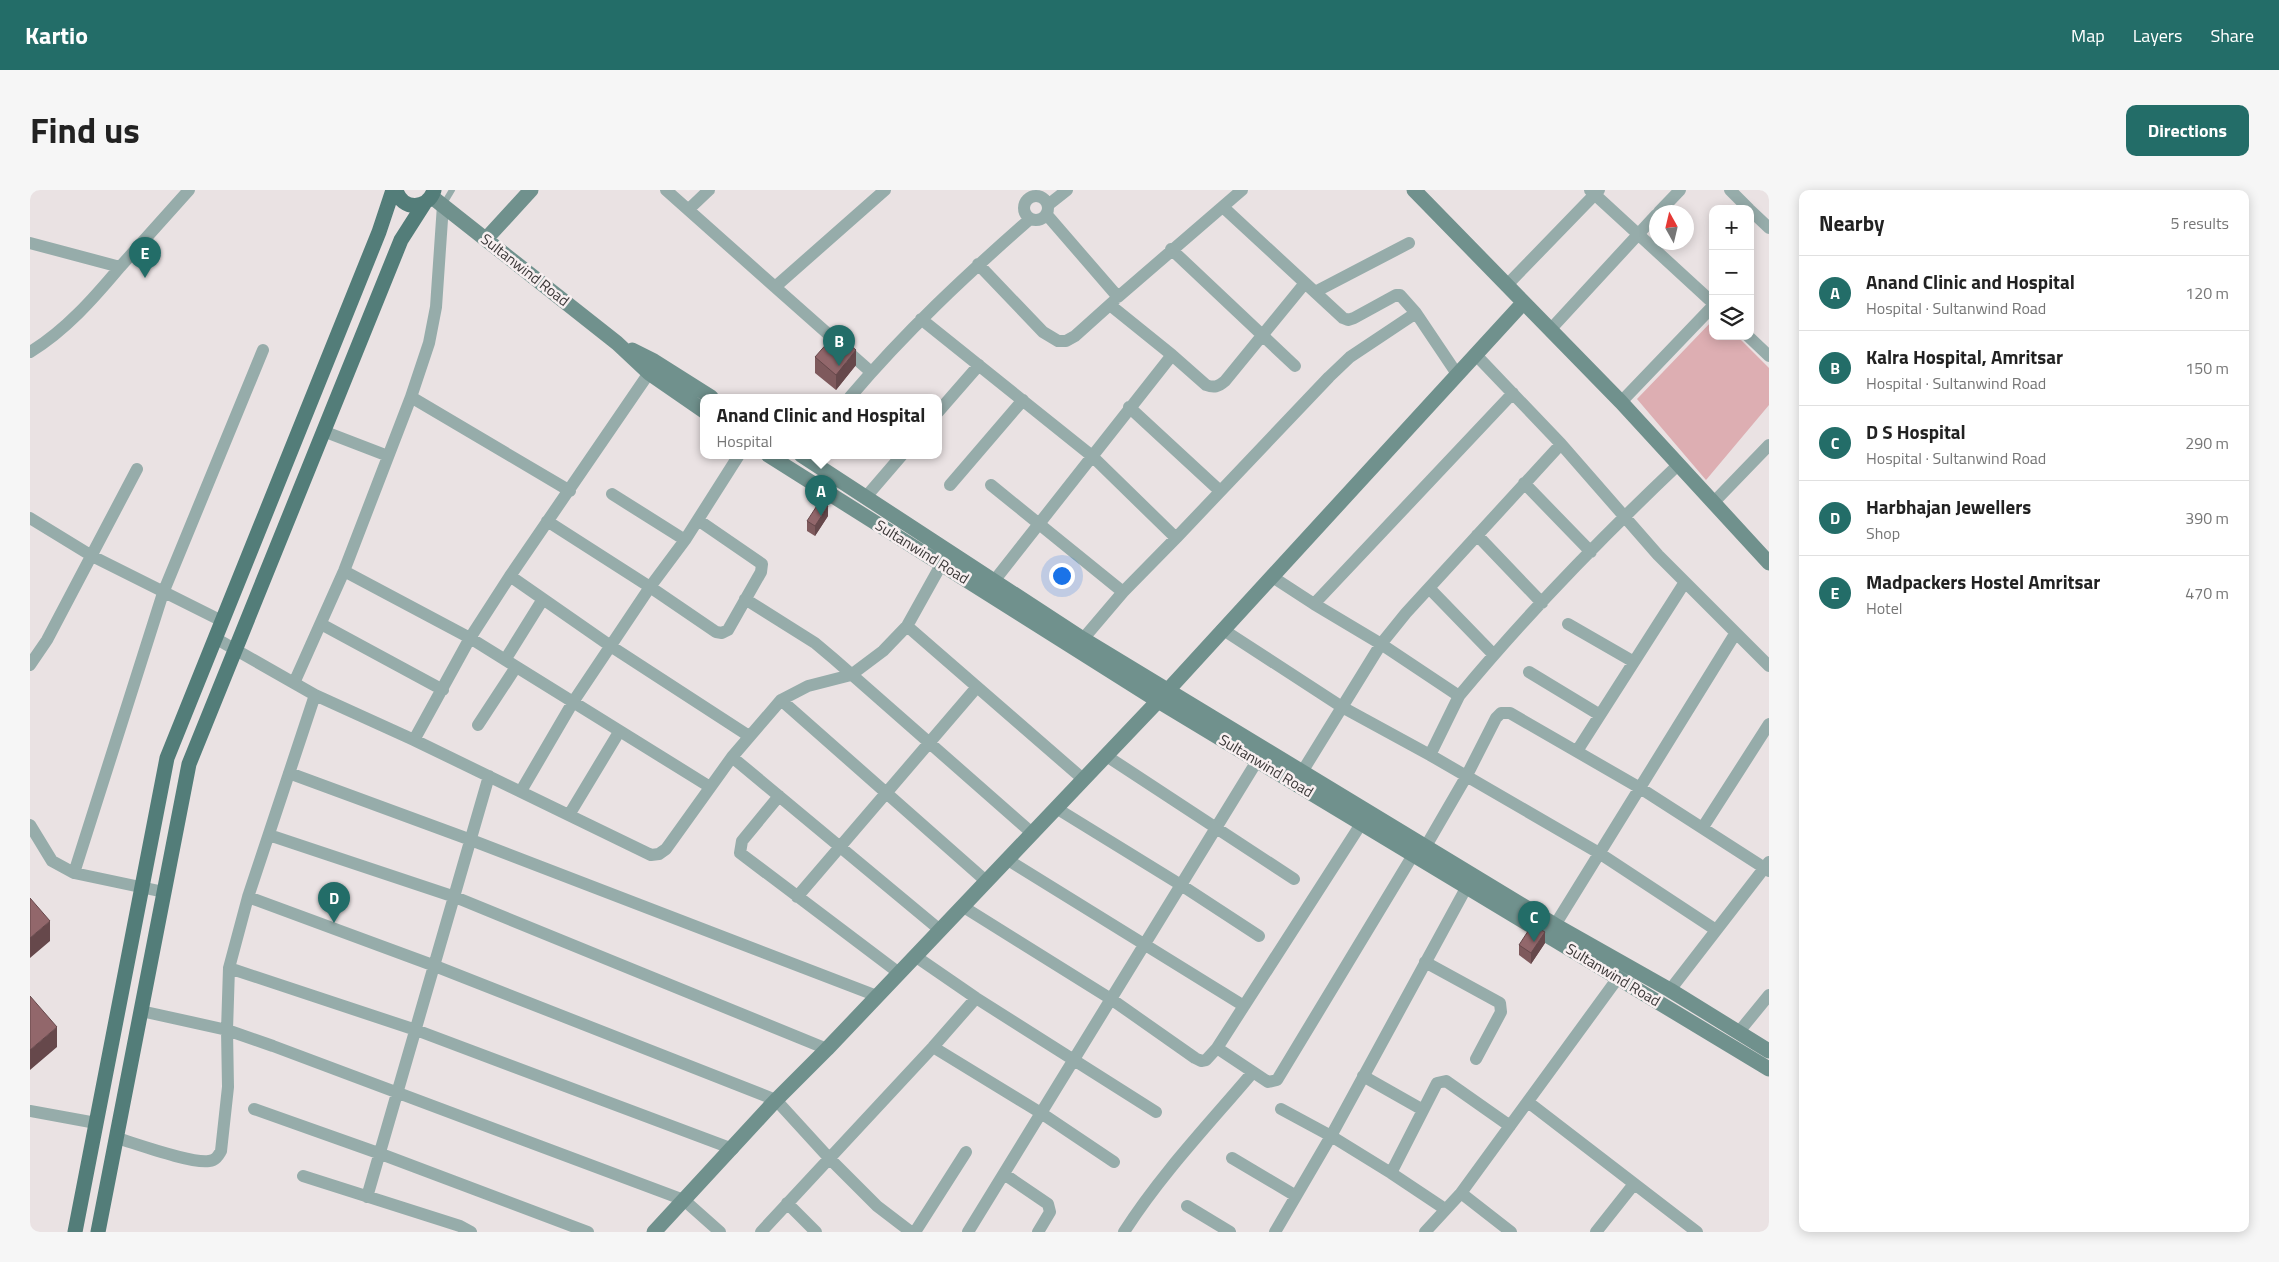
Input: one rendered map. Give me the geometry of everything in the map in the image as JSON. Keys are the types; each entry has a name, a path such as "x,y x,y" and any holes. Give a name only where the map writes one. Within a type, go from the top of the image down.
{"main road":[{"path":"395,190 400,200 415,206 433,199"},
{"path":"75,1232 167,758 380,232 395,190"},
{"path":"486,239 531,190"},
{"path":"1414,190 1506,286 1622,402 1769,564"},
{"path":"98,1232 189,764 401,240 433,199"},
{"name":"Sultanwind Road","path":"433,199 617,343 649,373 700,408"},
{"path":"654,1232 733,1149 776,1100 828,1049 1162,696 1523,303"},
{"name":"Sultanwind Road","path":"617,343 654,361 706,394"},
{"name":"Sultanwind Road","path":"774,459 945,558 1162,696 1302,772 1426,846 1470,881 1617,978 1769,1069"},
{"name":"Sultanwind Road","path":"807,459 865,498 945,558 994,581 1083,639 1257,761 1413,855 1470,881"},
{"path":"1470,881 1555,925 1628,966 1769,1051"},
{"path":"106,1074 128,1078"}],"street":[{"path":"30,352 64,326 97,294 189,190"},
{"path":"666,190 871,372"},
{"path":"688,209 709,190"},
{"path":"775,287 885,190"},
{"path":"1067,190 1048,210 1039,220 1030,219 1024,212 1025,202 1030,193 1042,198 1048,210 1114,301 1206,385 1218,386 1225,381 1305,283"},
{"path":"978,264 1043,332 1058,341 1066,341 1075,336 1172,249 1242,190"},
{"path":"1666,205 1680,190"},
{"path":"1730,190 1746,205"},
{"path":"1506,286 1595,191 1637,235 1709,300"},
{"path":"294,683 322,624 344,571 411,396 429,343 436,307 433,199"},
{"path":"1223,207 1348,320 1396,295 1403,296 1457,374"},
{"path":"1754,213 1769,228"},
{"path":"853,394 921,319 978,264 1030,219"},
{"path":"1550,330 1649,223"},
{"path":"1315,292 1409,242"},
{"path":"30,243 120,267"},
{"path":"1172,249 1295,366"},
{"path":"1622,402 1709,308"},
{"path":"1083,639 1123,592 1336,370 1350,357 1416,313"},
{"path":"921,319 1092,456 1176,538"},
{"path":"1752,340 1769,356"},
{"path":"74,873 163,593 263,350"},
{"path":"1475,354 1561,444 1658,555 1769,666"},
{"path":"994,581 1129,407 1172,355"},
{"path":"942,407 979,365"},
{"path":"414,740 470,638 547,521 570,491 649,373"},
{"path":"1314,604 1513,393"},
{"path":"411,396 570,491"},
{"path":"950,486 1023,400"},
{"path":"1129,407 1220,491"},
{"path":"323,431 388,456"},
{"path":"1302,772 1381,644 1428,588 1561,444"},
{"path":"1713,503 1769,445"},
{"path":"521,791 574,702 650,587 685,540 736,459"},
{"path":"790,469 798,459"},
{"path":"865,498 899,459"},
{"path":"1430,755 1460,696 1494,654 1624,516 1678,465"},
{"path":"30,664 47,640 137,469"},
{"path":"1524,483 1591,552"},
{"path":"991,484 1123,592"},
{"path":"612,494 685,540"},
{"path":"30,518 92,556 222,621"},
{"path":"547,521 716,632 722,633 728,630 761,572 762,564 698,520"},
{"path":"1477,535 1542,604"},
{"path":"215,638 315,695 414,740 651,855 660,854 666,849 732,758 781,700 808,686 851,675 884,651 907,626 945,558"},
{"path":"344,571 470,638 710,787"},
{"path":"510,576 612,647 749,736"},
{"path":"1271,576 1381,644 1460,696"},
{"path":"1577,752 1685,582"},
{"path":"1428,588 1494,654"},
{"path":"505,660 543,599"},
{"path":"744,599 814,643 1032,833"},
{"path":"322,624 443,690"},
{"path":"1568,624 1634,662"},
{"path":"907,626 1083,780"},
{"path":"1222,629 1342,707 1430,755 1600,854 1716,930"},
{"path":"1555,925 1735,634"},
{"path":"478,725 516,667"},
{"path":"1529,672 1600,715"},
{"path":"797,897 977,687"},
{"path":"117,1138 194,1160 208,1161 216,1159 221,1151 228,1087 229,968 248,897 315,695"},
{"path":"781,700 986,881"},
{"path":"1426,846 1501,712 1510,713 1640,788 1768,867 1670,990"},
{"path":"1703,827 1769,724"},
{"path":"569,815 619,732"},
{"path":"1105,756 1294,878"},
{"path":"732,758 940,930"},
{"path":"968,1232 1257,761"},
{"path":"289,773 471,840 877,996"},
{"path":"367,1197 489,776"},
{"path":"779,796 742,841 740,853 899,973"},
{"path":"1056,808 1181,885 1259,936"},
{"path":"962,906 1111,998 1201,1061 1210,1057 1217,1048 1361,824"},
{"path":"30,825 52,861 74,873 164,892"},
{"path":"269,835 455,897 828,1049"},
{"path":"1217,1048 1268,1082 1277,1080 1413,855"},
{"path":"1008,860 1244,1006"},
{"path":"1275,1232 1470,881"},
{"path":"248,897 435,966 776,1100 829,1158 877,1206 910,1232"},
{"path":"915,956 976,998 1156,1112"},
{"path":"1425,962 1500,1003 1502,1012 1476,1059"},
{"path":"1425,1232 1461,1193 1617,978 1628,966"},
{"path":"229,968 416,1030 733,1149"},
{"path":"1738,1033 1769,995"},
{"path":"761,1232 934,1047 976,998"},
{"path":"141,1011 227,1030 684,1200 720,1232"},
{"path":"934,1047 1041,1113 1114,1162"},
{"path":"1124,1232 1141,1206 1172,1166 1252,1072"},
{"path":"1363,1076 1423,1110"},
{"path":"1391,1172 1437,1083 1446,1081 1510,1126"},
{"path":"1528,1102 1697,1232"},
{"path":"1281,1108 1391,1172 1445,1209"},
{"path":"254,1109 381,1154 588,1232"},
{"path":"30,1110 96,1123"},
{"path":"915,1232 966,1152"},
{"path":"1232,1158 1296,1196"},
{"path":"1004,1174 1048,1204 1050,1212 1038,1232"},
{"path":"303,1176 460,1226 471,1232"},
{"path":"1596,1232 1634,1184"},
{"path":"1461,1193 1511,1232"},
{"path":"787,1203 816,1232"},
{"path":"1187,1206 1230,1232"}],"lane":[{"path":"433,199 452,190"}],"shaded area":[{"path":"1709,324 1709,340 1741,340 1769,368 1769,405 1706,480 1637,399"}],"building":[{"path":"836,333 856,350 836,375 815,357"},
{"path":"820,501 828,506 815,526 807,521"},
{"path":"30,898 50,921 30,938"},
{"path":"1532,925 1545,932 1531,953 1519,945"},
{"path":"30,996 57,1027 30,1050"}],"place":[{"name":"Madpackers Hostel Amritsar","path":"145,278"},
{"name":"Kalra Hospital, Amritsar","path":"839,366"},
{"name":"Anand Clinic and Hospital","path":"821,516"},
{"name":"Harbhajan Jewellers","path":"334,923"},
{"name":"D S Hospital","path":"1534,942"}]}
